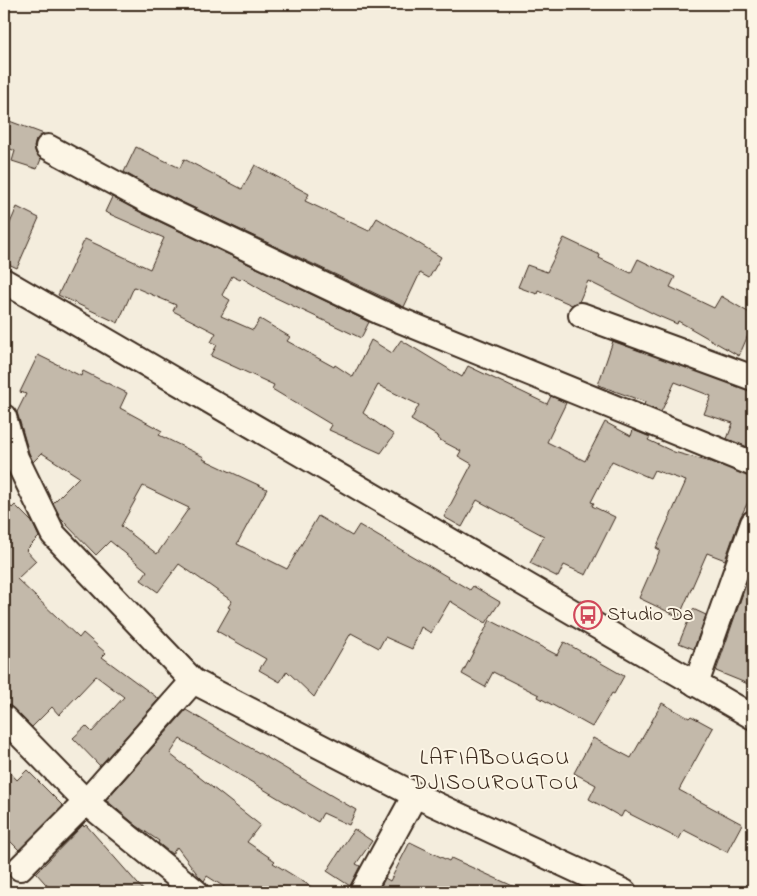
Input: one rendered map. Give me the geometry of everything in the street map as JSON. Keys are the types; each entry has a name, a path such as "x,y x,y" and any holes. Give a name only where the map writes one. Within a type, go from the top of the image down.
{"street":[{"path":"48,147 148,201 380,312 753,464"},
{"path":"4,284 753,717"},
{"path":"581,314 753,378"},
{"path":"4,417 16,458 53,534 193,681 600,887 624,892"},
{"path":"696,684 753,523"},
{"path":"20,868 86,802 193,681"},
{"path":"4,718 86,802 196,892"},
{"path":"362,892 415,795"}],"building":[{"path":"4,119 44,134 36,140 34,147 36,154 41,159 37,169 12,161 15,151 4,146"},
{"path":"136,147 180,168 184,159 242,189 255,165 309,194 305,201 369,231 377,218 441,257 429,278 420,273 404,307 154,189 124,172"},
{"path":"112,197 369,322 361,338 272,296 242,278 240,280 232,276 222,295 230,300 221,316 253,330 260,319 290,337 287,341 334,367 335,365 353,377 371,340 392,353 401,340 462,377 468,366 547,404 551,396 566,403 547,442 585,461 605,422 631,436 633,430 650,437 648,440 674,452 718,464 753,477 753,492 740,518 725,560 707,553 679,617 639,598 660,550 656,548 686,481 654,470 650,478 612,461 591,502 594,503 592,506 615,517 586,575 564,565 558,577 530,563 544,536 477,500 462,527 444,517 472,464 458,456 461,451 438,439 439,437 411,420 419,405 378,385 363,413 394,435 381,453 329,430 332,425 272,389 274,385 211,356 217,345 211,342 216,333 173,311 176,305 134,287 118,323 58,295 85,239 150,269 164,238 105,212"},
{"path":"17,207 39,218 17,268 4,262 4,237"},
{"path":"564,238 600,255 599,258 631,273 638,259 675,277 670,287 714,308 721,296 753,315 753,335 749,333 739,356 678,321 677,324 656,315 588,281 579,302 572,305 538,290 537,294 518,287 527,265 547,272"},
{"path":"613,341 753,391 753,449 727,439 733,423 704,414 711,396 675,382 661,412 644,405 645,402 598,385"},
{"path":"38,355 81,376 83,371 127,393 120,408 162,431 159,435 204,457 203,459 267,489 237,544 287,569 318,516 352,536 359,525 470,590 473,586 500,602 486,623 450,601 431,633 421,627 412,649 385,637 379,648 351,633 314,697 287,671 280,682 259,670 266,659 217,631 232,601 179,564 158,592 141,580 147,571 110,541 96,555 62,520 53,503 79,477 42,453 33,462 17,412 26,394 20,392","holes":["143,486 189,508 157,554 121,526"]},
{"path":"4,499 12,508 15,505 32,522 39,537 26,550 36,561 17,579 79,638 83,633 106,653 102,657 159,699 100,766 73,738 86,726 92,732 124,697 96,676 59,715 52,707 32,727 13,708 4,705 4,678 11,670 4,663"},
{"path":"753,568 753,686 716,671"},
{"path":"693,609 706,615 694,649 679,643"},
{"path":"490,620 557,655 564,642 624,676 592,727 538,697 539,695 493,672 485,687 462,674"},
{"path":"662,703 689,718 691,716 713,728 679,790 742,824 727,852 684,830 679,839 624,811 621,817 589,799 596,785 574,773 593,738 631,758"},
{"path":"186,710 356,810 349,825 323,813 318,822 180,739 170,754 260,825 247,842 275,861 273,863 320,892 232,892 207,876 204,881 177,847 172,854 158,843 159,841 137,826 106,800"},
{"path":"4,766 17,780 27,770 63,806 19,850 4,835"},
{"path":"83,825 84,827 86,825 145,892 53,892 36,873"},
{"path":"354,829 372,841 356,864 360,866 350,886 327,871"},
{"path":"410,842 449,861 451,858 526,892 378,892 385,878 390,881"}],"place":[{"name":"Studio Da","path":"588,615"}],"district":[{"name":"LAFIABOUGOU DJISOUROUTOU","path":"495,772"}]}
